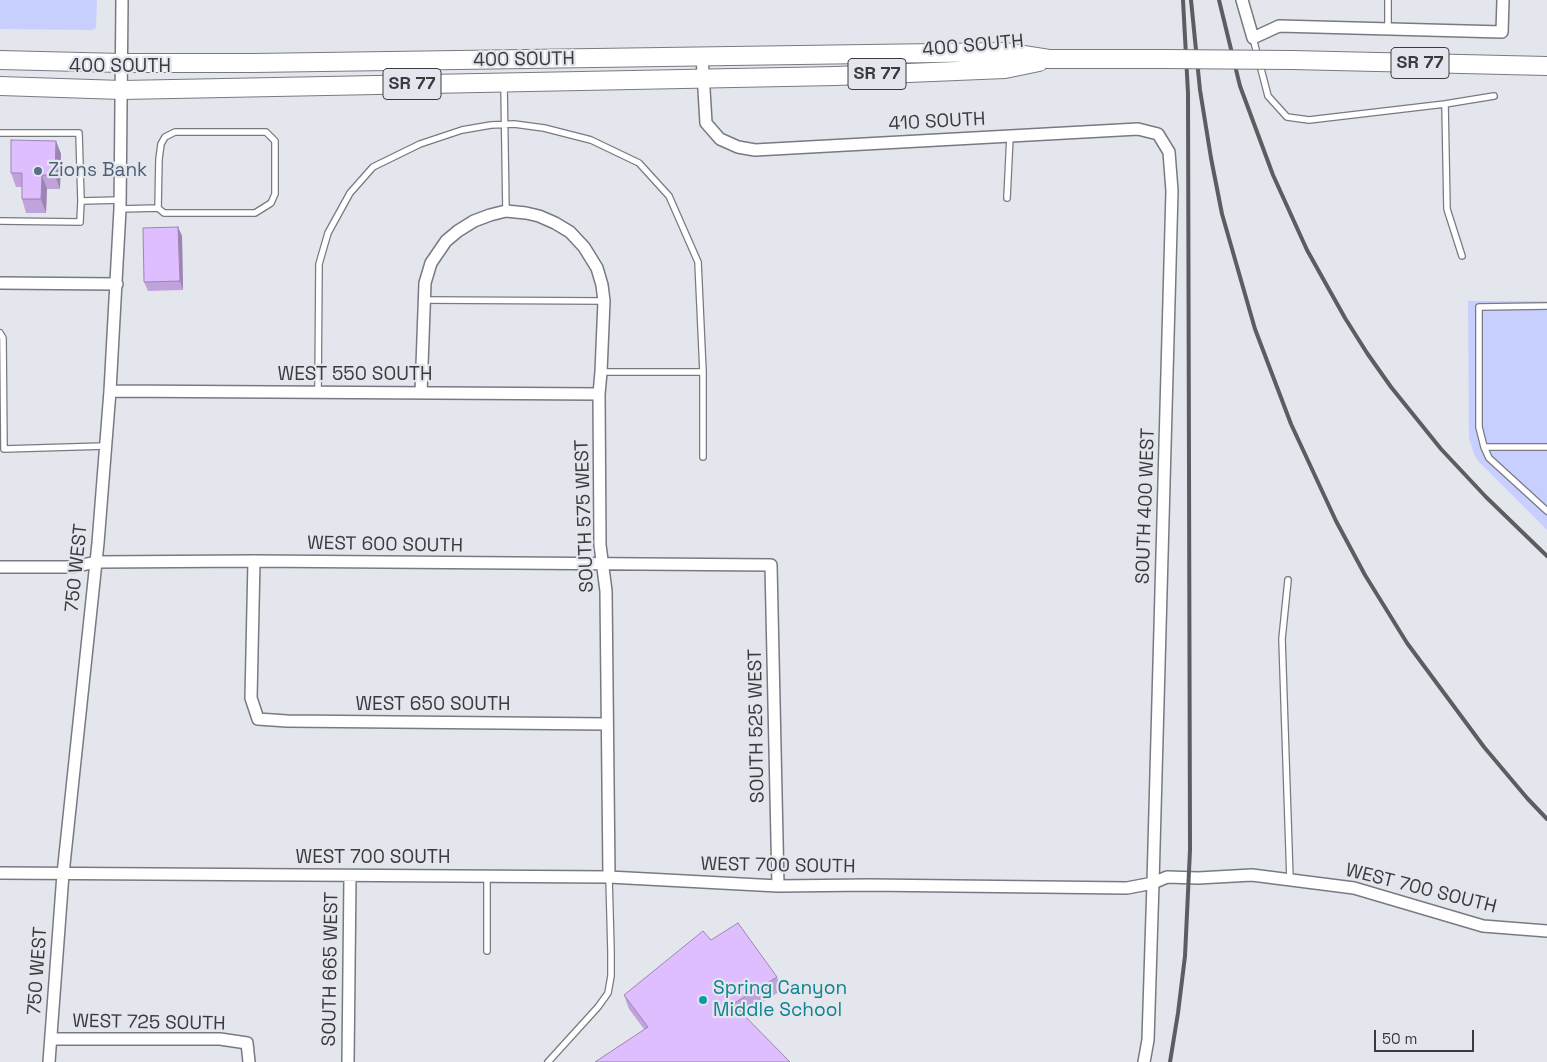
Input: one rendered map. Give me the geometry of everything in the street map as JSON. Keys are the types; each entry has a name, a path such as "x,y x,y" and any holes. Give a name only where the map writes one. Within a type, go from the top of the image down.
{"main road":[{"name":"400 SOUTH","path":"0,86 253,63 1004,52 1049,59 1292,60 1547,66"},
{"name":"400 SOUTH","path":"0,60 121,76 504,82 836,76 1005,69 1049,59"}],"street":[{"name":"750 WEST","path":"48,1062 64,874 96,562 110,391 120,204 122,0"},
{"path":"1242,0 1253,38 1279,26 1502,32 1503,0"},
{"path":"702,56 703,78"},
{"name":"410 SOUTH","path":"703,78 706,123 720,139 738,147 755,150 1138,129 1158,134"},
{"name":"SOUTH 400 WEST","path":"1144,1062 1148,1040 1172,191 1169,152 1158,134"},
{"path":"422,393 424,283 434,257 446,242 463,227 474,220 490,214 506,211"},
{"name":"SOUTH 575 WEST","path":"506,211 539,216 555,222 570,232 584,247 597,268 602,285 604,301 599,394 600,545 606,590 609,877"},
{"path":"0,283 117,284"},
{"name":"WEST 550 SOUTH","path":"110,391 599,394"},
{"name":"WEST 600 SOUTH","path":"0,567 73,567 96,562 254,561 771,565"},
{"name":"WEST 650 SOUTH","path":"254,561 251,698 258,719 287,721 607,724"},
{"name":"SOUTH 525 WEST","path":"771,565 778,886"},
{"name":"WEST 700 SOUTH","path":"0,873 609,877 778,886 869,885 1127,888 1153,883 1167,877 1198,878 1252,875 1354,888 1483,926 1547,931"},
{"name":"SOUTH 665 WEST","path":"348,1062 350,876"},
{"name":"WEST 725 SOUTH","path":"50,1039 220,1039 247,1043 249,1062"}],"lane":[{"path":"1388,0 1388,29"},
{"path":"1253,38 1268,96 1287,117 1309,120 1445,104 1494,96"},
{"path":"504,82 506,211"},
{"path":"1445,104 1447,209 1462,256"},
{"path":"318,392 319,264 328,233 350,192 373,167 420,144 462,130 504,125 544,128 591,140 639,163 669,196 698,262 703,372 703,457"},
{"path":"81,201 158,208 164,212 255,212 271,203 275,194 275,141 266,132 175,132 165,137 161,144 159,159 158,208"},
{"path":"0,133 79,133 81,201 80,222 0,221"},
{"path":"1007,198 1010,136"},
{"path":"423,300 604,301"},
{"path":"1547,306 1479,307 1479,427 1484,447 1489,458 1547,511"},
{"path":"0,333 4,338 2,449 105,446"},
{"path":"601,372 703,372"},
{"path":"1484,447 1547,448"},
{"path":"1288,580 1282,639 1290,880"},
{"path":"487,876 487,951"},
{"path":"548,1062 598,1008 608,993 611,976 609,877"}],"shaded area":[{"path":"0,0 97,0 96,28 92,30 0,29"},
{"path":"1468,301 1547,301 1547,530 1478,461 1474,454 1469,438"}],"building":[{"name":"Zions Bank","path":"11,140 56,141 55,175 42,175 41,199 22,199 22,173 11,173"},
{"path":"178,227 180,281 144,282 143,228"},
{"name":"Spring Canyon Middle School","path":"738,923 777,977 733,1004 790,1062 595,1062 648,1027 624,995 703,931 711,940"}],"railway":[{"path":"1170,1062 1185,956 1190,850 1188,93 1183,0"},
{"path":"1191,0 1200,90 1222,214 1255,329 1291,424 1336,521 1365,575 1407,643 1484,747 1547,819"},
{"path":"1219,0 1240,86 1273,175 1307,250 1345,318 1391,387 1441,449 1486,497 1547,556"}],"place":[{"name":"Zions Bank","path":"38,171"},
{"name":"Spring Canyon Middle School","path":"703,1000"}]}
